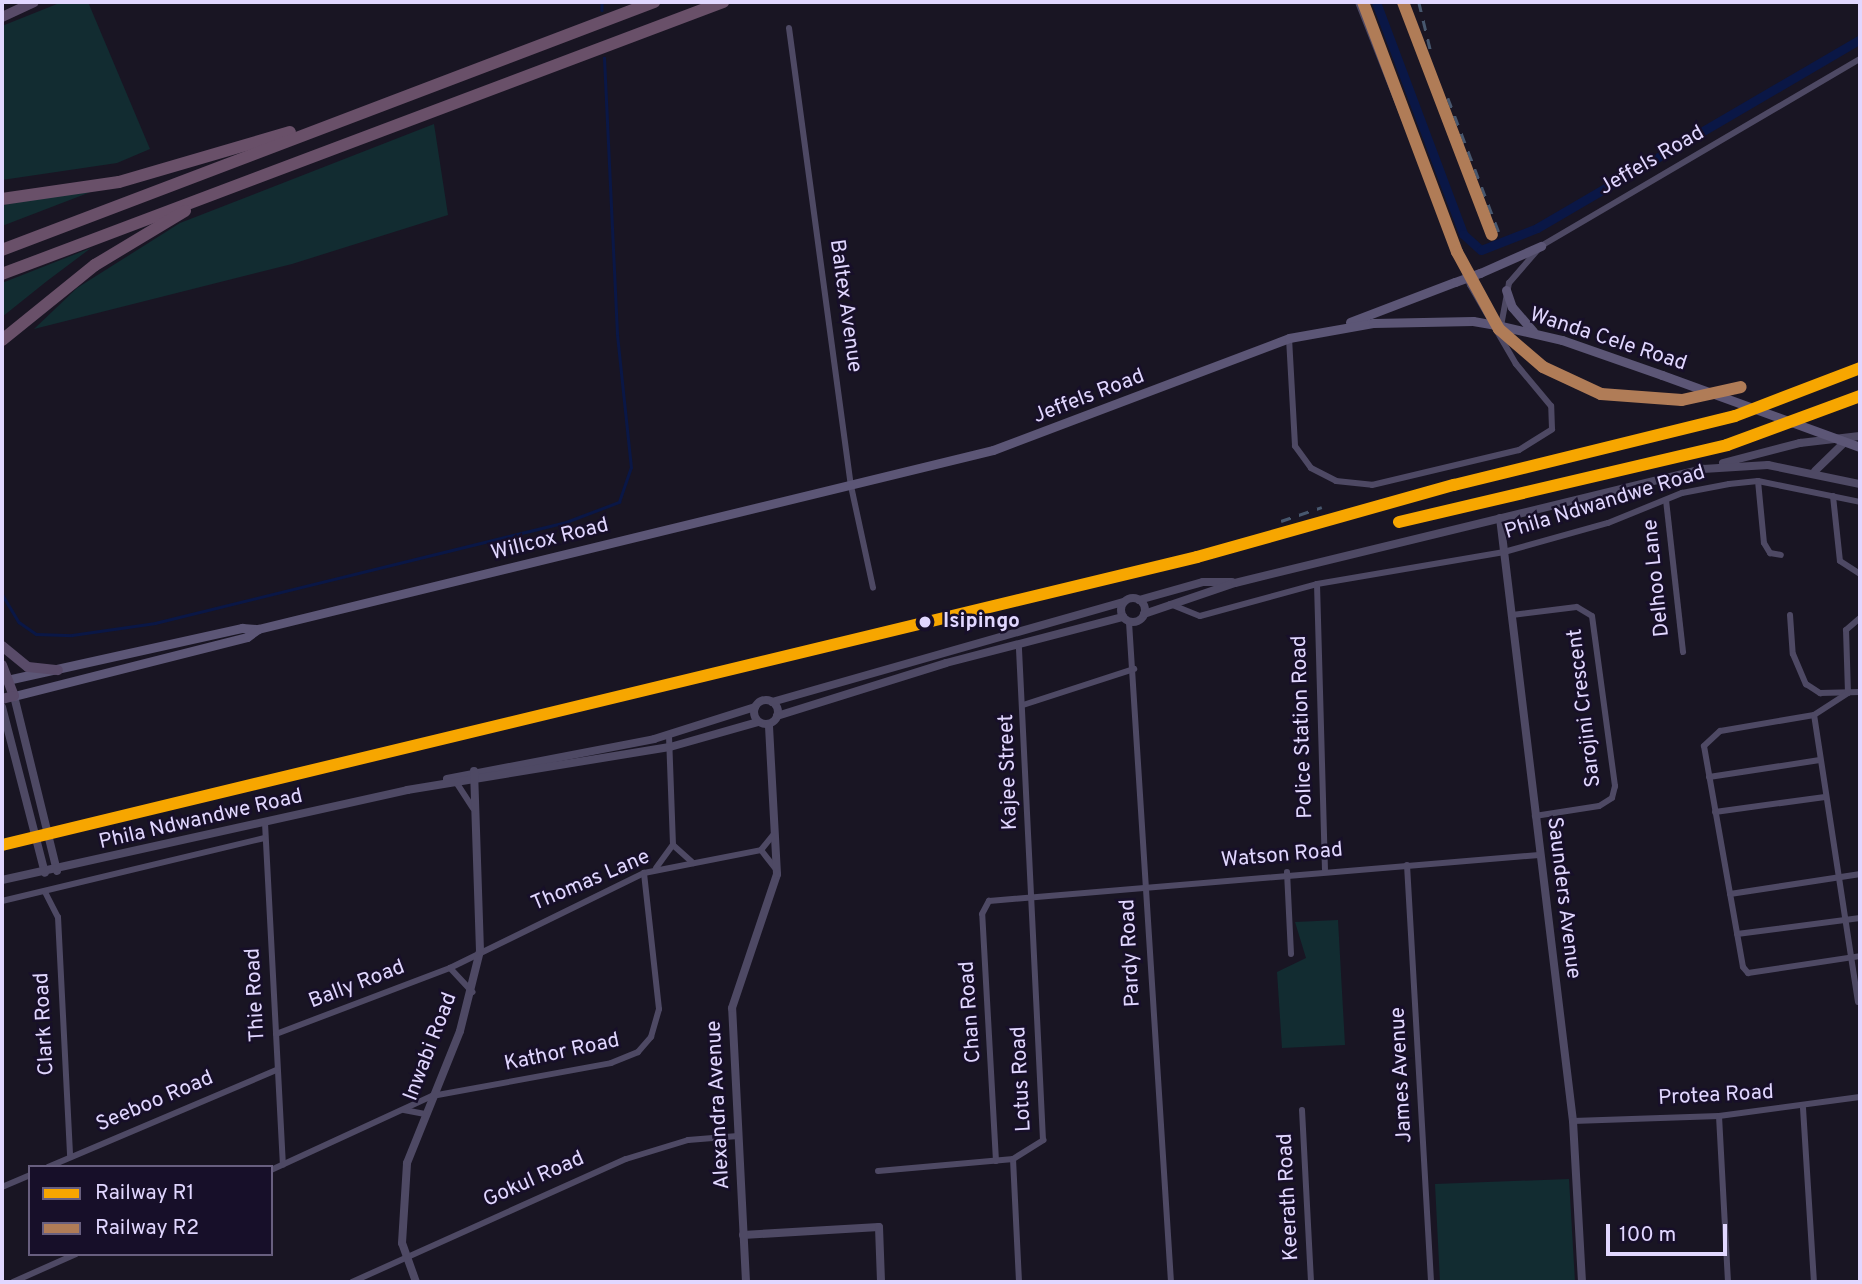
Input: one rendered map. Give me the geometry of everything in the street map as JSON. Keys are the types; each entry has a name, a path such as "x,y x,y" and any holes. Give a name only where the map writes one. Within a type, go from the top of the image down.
{"highway":[{"path":"2,250 654,2"},
{"path":"2,274 723,2"},
{"path":"2,199 119,182 290,132 303,136"},
{"path":"2,340 95,265 216,193"}],"main road":[{"path":"2,17 34,2"},
{"path":"1335,328 1480,273 1541,246"},
{"path":"1506,290 1512,307 1533,331"},
{"name":"Wanda Cele Road","path":"1335,328 1473,321 1533,331 1860,447"},
{"name":"Jeffels Road","path":"850,486 1004,446 1289,338 1335,328"},
{"name":"Willcox Road","path":"5,681 242,628 258,629 850,486"},
{"name":"Willcox Road","path":"13,696 247,637 258,629"},
{"path":"2,646 28,667 58,670"},
{"path":"2,665 5,681 13,696 2,699"}],"street":[{"path":"1289,338 1298,456 1336,481 1372,485 1520,450 1546,436 1554,422 1550,406 1516,364 1470,285 1357,2"},
{"name":"Baltex Avenue","path":"789,28 850,486 873,588"},
{"name":"Jeffels Road","path":"1506,327 1502,311 1506,290 1514,273 1541,246 1860,59"},
{"path":"1703,469 1800,443 1860,436"},
{"path":"1815,471 1850,437"},
{"name":"Phila Ndwandwe Road","path":"1126,619 1235,583 1703,469 1768,465 1815,471 1860,484"},
{"path":"1758,481 1763,544 1770,553 1781,555"},
{"name":"Phila Ndwandwe Road","path":"1185,614 1210,614 1317,583 1504,552 1666,500 1758,481 1860,502"},
{"path":"1833,496 1840,561 1860,574"},
{"name":"Delhoo Lane","path":"1666,500 1683,652"},
{"name":"Saunders Avenue","path":"1500,518 1573,1121 1582,1282"},
{"name":"Phila Ndwandwe Road","path":"1124,602 1203,582 1235,583"},
{"name":"Police Station Road","path":"1317,583 1325,869"},
{"path":"1170,604 1185,614 1188,599"},
{"path":"1139,600 1144,614"},
{"path":"755,708 758,722 769,724 777,716 1019,644 1126,619 1124,602 772,702 777,716"},
{"name":"Sarojini Crescent","path":"1512,615 1577,607 1592,616 1615,786 1612,798 1598,807 1535,816"},
{"path":"1790,615 1798,673 1820,693 1860,692"},
{"path":"1848,693 1846,630 1860,618"},
{"name":"Pardy Road","path":"1126,619 1134,670 1171,1282"},
{"name":"Kajee Street","path":"1019,644 1028,898"},
{"path":"1023,705 1134,670"},
{"path":"1848,693 1814,715 1720,731 1704,746 1737,934 1748,973 1860,956"},
{"path":"13,696 57,871"},
{"name":"Phila Ndwandwe Road","path":"2,880 57,871 407,790 669,735 772,702"},
{"path":"2,707 45,873"},
{"path":"1814,715 1858,1002"},
{"name":"Phila Ndwandwe Road","path":"407,790 475,776 670,747 758,722"},
{"name":"Alexandra Avenue","path":"746,1282 733,996 777,874 769,724"},
{"path":"654,870 673,845 669,735"},
{"path":"1709,777 1820,760"},
{"name":"Inwabi Road","path":"416,1282 404,1258 407,1163 472,992 480,951 475,776"},
{"name":"Inwabi Road","path":"456,782 477,819"},
{"path":"1715,812 1825,797"},
{"name":"Thie Road","path":"265,823 283,1165"},
{"path":"776,831 761,850 777,874"},
{"name":"Phila Ndwandwe Road","path":"2,901 265,838"},
{"path":"673,845 693,863"},
{"name":"Thomas Lane","path":"480,951 644,873 761,850"},
{"name":"Watson Road","path":"1028,898 1145,884 1287,872 1539,855"},
{"name":"James Avenue","path":"1407,865 1431,1282"},
{"path":"1287,872 1291,954"},
{"name":"Kathor Road","path":"273,1169 432,1096 611,1063 644,1046 656,1027 659,998 644,873"},
{"path":"1730,894 1860,874"},
{"name":"Clark Road","path":"45,892 58,917 70,1157"},
{"name":"Lotus Road","path":"1019,1282 1013,1159 1039,1146 1045,1130 1028,898"},
{"name":"Chan Road","path":"996,1161 983,909 989,901 1028,898"},
{"path":"1737,934 1860,918"},
{"name":"Bally Road","path":"276,1034 450,968 480,951"},
{"path":"450,968 472,992"},
{"name":"Seeboo Road","path":"52,1165 276,1070"},
{"name":"Protea Road","path":"1573,1121 1719,1116 1803,1108 1860,1097"},
{"path":"1803,1108 1814,1282"},
{"path":"404,1110 424,1114"},
{"name":"Keerath Road","path":"1302,1110 1311,1282"},
{"path":"1719,1116 1728,1282"},
{"name":"Gokul Road","path":"352,1282 641,1153 688,1140 738,1136"},
{"path":"878,1171 1013,1159"},
{"path":"2,1187 28,1176"},
{"path":"743,1235 879,1227 881,1282"},
{"path":"13,1282 72,1256"}],"green space":[{"path":"62,2 88,2 150,149 117,163 2,180 2,26"},
{"path":"434,124 448,215 292,264 34,329 77,288 180,223"},
{"path":"101,188 2,226 2,205"},
{"path":"91,248 47,281 2,317 2,283"},
{"path":"1338,920 1345,1045 1282,1048 1277,972 1306,958 1295,922"},
{"path":"1569,1179 1575,1282 1440,1282 1435,1184"}],"waterway":[{"path":"602,2 602,10"},
{"path":"1376,2 1463,234 1481,250 1537,228 1860,39"},
{"path":"2,594 19,622 36,634 72,635 155,623 566,522 619,502 631,468 617,334 604,58"}],"railway":[{"path":"1363,2 1457,252 1499,329 1543,367 1601,394 1682,400 1741,387"},
{"path":"1403,2 1445,113"},
{"path":"1419,2 1431,52"},
{"path":"1448,98 1499,232"},
{"path":"1281,521 1322,507"}],"rail line":[{"name":"R2","path":"1363,2 1457,252 1499,329 1543,367 1601,394 1682,400 1741,387"},
{"name":"R2","path":"1403,2 1492,235"},
{"name":"R1","path":"2,845 1197,557 1454,485 1735,416 1860,368"},
{"name":"R1","path":"1399,522 1727,445 1860,396"}],"place":[{"name":"Isipingo","path":"925,622"}]}
